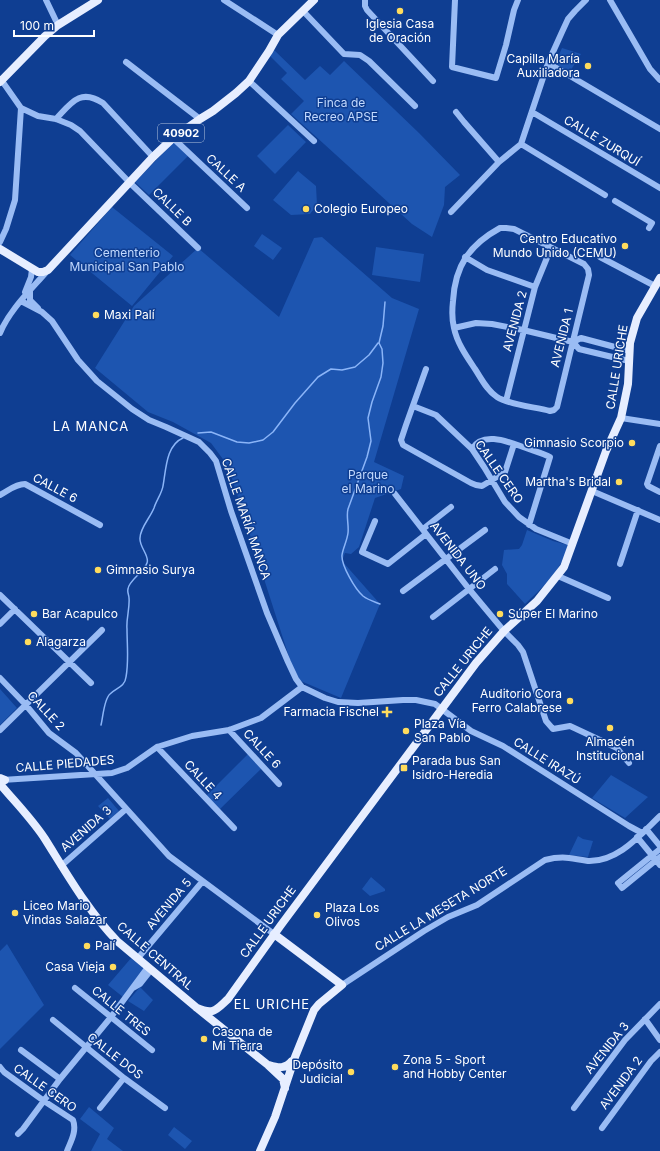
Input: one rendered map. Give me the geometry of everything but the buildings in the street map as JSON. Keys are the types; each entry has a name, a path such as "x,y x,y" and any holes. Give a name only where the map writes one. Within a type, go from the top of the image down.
{"main road":[{"path":"1,81 45,36 58,25 98,0"},
{"name":"40902","path":"48,270 153,157 173,138 213,111 248,81 269,51 278,35 314,0"},
{"path":"0,249 38,272 48,270"},
{"name":"CALLE URICHE","path":"197,1008 206,1012 211,1012 219,1007 228,998 269,942 277,937 441,708 486,650 504,631 528,610 564,567 606,451 621,418 628,384 632,334 637,318 660,278"},
{"name":"CALLE CENTRAL","path":"1,781 41,833 61,866 100,923 117,941 268,1065 283,1079 285,1088"},
{"path":"277,937 342,984"},
{"path":"318,1004 334,984 331,976"},
{"name":"CALLE LA MESETA NORTE","path":"260,1151 275,1117 303,1035 318,1004 342,984"},
{"path":"221,1027 217,1018 228,998"},
{"path":"268,1065 283,1068 289,1065 295,1057"}],"street":[{"path":"46,0 58,25"},
{"path":"224,0 278,35"},
{"path":"365,0 367,10 433,81"},
{"path":"455,0 452,67 496,78 518,0"},
{"path":"451,212 499,162 521,144 548,63 568,19 586,0"},
{"path":"610,0 650,69 660,80"},
{"path":"302,11 344,54 360,56 369,61 415,106"},
{"path":"126,62 200,119"},
{"path":"548,63 660,129"},
{"path":"0,242 6,229 15,200 21,108 1,81"},
{"path":"248,81 314,141"},
{"path":"56,119 79,97 84,96 98,100 103,103 153,157"},
{"name":"CALLE B","path":"21,108 38,116 56,119 71,125 80,131 130,183 198,248"},
{"path":"456,112 499,162"},
{"name":"CALLE ZURQUÍ","path":"532,112 660,188"},
{"name":"CALLE A","path":"173,138 247,208"},
{"path":"521,144 604,195"},
{"path":"615,201 652,223 650,228"},
{"path":"506,401 497,397 483,382 462,349 454,328 452,312 453,292 458,271 465,257 492,233 500,228 514,229 551,248"},
{"name":"AVENIDA 1","path":"506,401 550,411 557,407 589,275 588,269 584,264 551,248"},
{"name":"AVENIDA 2","path":"506,401 535,287 551,248"},
{"path":"465,257 487,270 535,287"},
{"path":"600,257 655,286"},
{"path":"21,300 28,286 32,269"},
{"name":"40902","path":"0,333 10,315 21,300 48,270"},
{"path":"30,290 30,300 42,312"},
{"name":"CALLE MARÍA MANCA","path":"21,300 42,312 52,321 78,360 97,381 132,409 149,420 198,442 216,461 231,512 267,613 296,679 302,687"},
{"path":"454,328 476,323 492,324 573,342 579,349 629,361"},
{"path":"573,342 581,338 630,351"},
{"path":"426,369 401,442 403,445 476,485 482,486 505,472 514,444"},
{"name":"CALLE CERO","path":"413,406 436,415 472,449 500,495 511,509 529,525 543,533 573,544"},
{"path":"621,418 660,424"},
{"path":"472,449 476,444 482,441 500,440 550,457 529,525"},
{"path":"660,446 647,484 660,492"},
{"name":"CALLE 6","path":"0,495 15,486 25,484 100,525"},
{"path":"592,491 660,520"},
{"name":"AVENIDA UNO","path":"395,494 469,589 523,652 546,721 551,728 554,729 570,726 617,748 628,763"},
{"path":"375,521 362,552 388,564 451,507"},
{"path":"620,564 638,510"},
{"path":"403,591 485,530"},
{"path":"433,617 495,569"},
{"path":"558,576 608,598"},
{"path":"0,594 91,683"},
{"path":"0,624 15,610"},
{"path":"0,730 68,661 102,630"},
{"name":"CALLE 2","path":"0,678 25,704 49,733 76,753 169,856 277,937"},
{"path":"302,687 325,698 338,702 358,703 416,700 435,704 441,708"},
{"name":"CALLE PIEDADES","path":"1,781 112,773 127,768 157,747 192,736 229,730 261,718 302,687"},
{"name":"CALLE IRAZÚ","path":"441,708 471,731 503,746 642,833"},
{"name":"CALLE 6","path":"229,730 279,784"},
{"name":"CALLE 4","path":"157,747 234,828"},
{"name":"AVENIDA 3","path":"61,866 126,809"},
{"name":"CALLE LA MESETA NORTE","path":"342,984 424,931 448,917 477,905 545,860 568,858 588,861 609,858 621,851 660,816"},
{"path":"642,833 652,855 659,861 622,888 618,883 652,855 660,847 642,833"},
{"name":"AVENIDA 5","path":"138,958 202,882"},
{"path":"18,1134 133,988 140,984 150,968"},
{"name":"CALLE TRES","path":"75,988 152,1050"},
{"name":"AVENIDA 3","path":"574,1108 625,1040 660,1004"},
{"path":"646,1019 660,1040"},
{"name":"CALLE DOS","path":"53,1020 124,1078 165,1108"},
{"path":"21,1050 60,1079"},
{"name":"AVENIDA 2","path":"602,1128 660,1052"},
{"name":"CALLE CERO","path":"2,1070 44,1101 67,1115 74,1122 74,1134 67,1151"},
{"path":"100,1108 124,1078"}],"green space":[{"path":"562,48 581,54 569,73 556,64"},
{"name":"Finca de Recreo APSE","path":"273,49 305,80 320,66 330,75 344,61 419,133 460,175 445,187 444,205 432,237 412,224 291,114 304,101 281,79 287,73 269,55"},
{"path":"288,125 306,142 275,174 257,156"},
{"path":"174,142 188,156 149,195 135,182"},
{"path":"298,171 316,186 317,205 310,214 291,215 273,200"},
{"name":"Cementerio Municipal San Pablo","path":"112,207 173,256 132,306 70,255"},
{"path":"262,234 282,248 273,260 254,246"},
{"name":"Parque el Marino","path":"322,237 392,298 419,309 374,462 404,476 401,489 375,498 359,547 351,554 345,553 342,561 380,604 341,698 296,679 228,466 211,443 173,422 148,412 95,368 134,306 198,248 279,317 314,238"},
{"path":"376,247 424,254 420,282 372,275"},
{"path":"527,530 553,541 568,545 562,562 557,570 545,585 525,604 507,584 507,574 502,565 504,550 519,549 522,545"},
{"path":"0,689 17,708 0,725"},
{"path":"248,754 262,768 220,809 206,796"},
{"path":"611,775 648,797 625,818 592,798"},
{"path":"108,798 119,811 110,819 98,806"},
{"path":"578,836 583,839 593,841 588,857 569,855"},
{"path":"371,877 385,889 385,891 370,896 362,889"},
{"path":"7,944 44,1005 0,1049 0,951"},
{"path":"132,957 143,968 143,970 123,997 108,985"},
{"path":"140,987 153,1000 144,1011 128,1001"},
{"path":"89,1107 114,1128 107,1139 123,1151 91,1151 100,1134 80,1119"},
{"path":"174,1127 192,1141 185,1149 168,1135"}],"waterway":[{"path":"380,604 367,599 360,593 346,571 342,555 348,533 348,509 367,457 371,441 368,418 381,377 383,363 382,349 379,343 383,326 385,302"},
{"path":"198,433 211,432 237,442 249,443 263,440 273,432 295,403 318,377 331,369 342,370 355,367 369,355 378,343"},
{"path":"101,725 108,696 124,683 126,677 128,659 128,590 129,586 143,570 148,560 141,545 140,534 152,512 163,486 170,452 177,441 183,438"}],"place":[{"name":"Iglesia Casa de Oración","path":"400,11"},
{"name":"Capilla María Auxiliadora","path":"588,66"},
{"name":"Colegio Europeo","path":"306,209"},
{"name":"Centro Educativo Mundo Unido (CEMU)","path":"625,246"},
{"name":"Maxi Palí","path":"96,315"},
{"name":"Gimnasio Scorpio","path":"632,443"},
{"name":"Martha's Bridal","path":"619,482"},
{"name":"Gimnasio Surya","path":"98,570"},
{"name":"Bar Acapulco","path":"34,614"},
{"name":"Súper El Marino","path":"500,614"},
{"name":"Alagarza","path":"28,642"},
{"name":"Auditorio Cora Ferro Calabrese","path":"570,701"},
{"name":"Farmacia Fischel","path":"387,712"},
{"name":"Almacén Institucional","path":"610,728"},
{"name":"Plaza Vía San Pablo","path":"406,731"},
{"name":"Parada bus San Isidro-Heredia","path":"404,768"},
{"name":"Liceo Mario Vindas Salazar","path":"15,913"},
{"name":"Plaza Los Olivos","path":"317,915"},
{"name":"Palí","path":"87,946"},
{"name":"Casa Vieja","path":"113,967"},
{"name":"Casona de Mi Tierra","path":"204,1039"},
{"name":"Zona 5 - Sport and Hobby Center","path":"395,1067"},
{"name":"Depósito Judicial","path":"351,1072"}],"district":[{"name":"LA MANCA","path":"91,426"},
{"name":"EL URICHE","path":"272,1004"}]}
